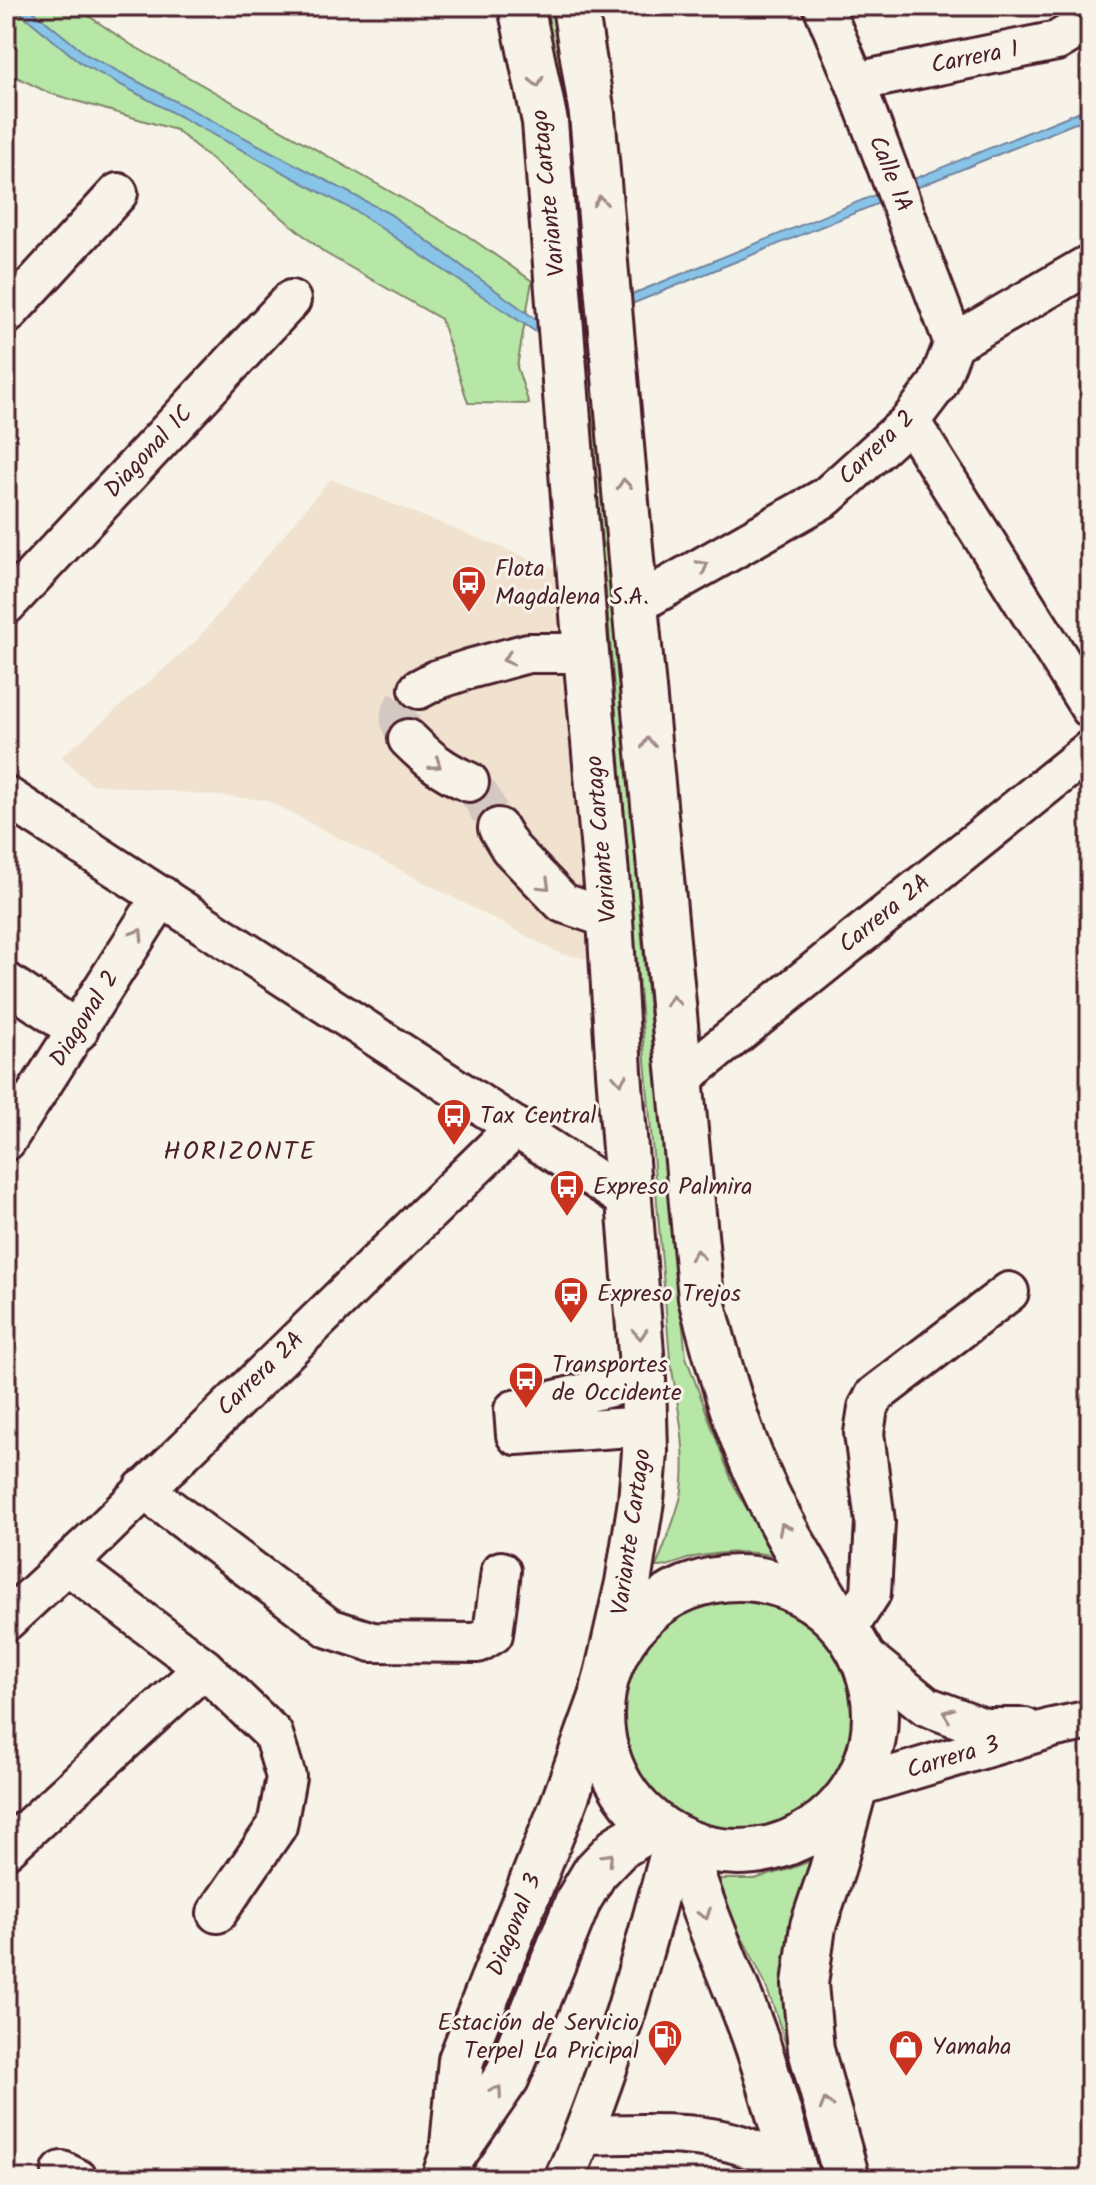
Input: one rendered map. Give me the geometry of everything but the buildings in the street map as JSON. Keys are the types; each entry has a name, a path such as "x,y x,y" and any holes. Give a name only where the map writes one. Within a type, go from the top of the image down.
{"main road":[{"name":"Variante Cartago","path":"521,6 545,122 610,919 643,1379 645,1426 641,1501 628,1583 605,1685"},
{"name":"Variante Cartago","path":"575,6 592,114 701,1298 722,1377 749,1453 780,1519 850,1635"},
{"path":"737,1577 765,1580 792,1588 816,1601 850,1635 872,1681 876,1708 875,1736 868,1762 854,1789 838,1809 799,1838 752,1852 704,1848 670,1834 634,1804 616,1779 603,1741 605,1685 620,1645 637,1623 658,1604 682,1590 709,1581 737,1577"},
{"name":"Diagonal 3","path":"448,2167 461,2060 563,1805 605,1685"},
{"path":"847,2179 811,2050 805,1984 813,1926 854,1789"},
{"path":"670,1834 690,1874 749,2022 797,2179"},
{"name":"Diagonal 3","path":"448,2167 507,2077 579,1899 595,1872 619,1847 670,1834"}],"street":[{"name":"Calle 1A","path":"823,6 954,343"},
{"name":"Carrera 1","path":"855,82 1057,41 1090,21"},
{"path":"6,315 118,193"},
{"path":"954,343 1090,264"},
{"name":"Diagonal 1C","path":"6,605 291,300"},
{"name":"Carrera 2","path":"635,605 826,497 910,421 938,384 954,343"},
{"path":"910,421 1090,708"},
{"path":"419,689 436,680 528,653 586,653"},
{"path":"408,739 428,759 469,782"},
{"name":"Carrera 2A","path":"681,1079 1089,755"},
{"path":"6,796 629,1201"},
{"path":"498,828 510,848 563,903 610,919"},
{"name":"Diagonal 2","path":"6,1141 162,896"},
{"path":"6,982 78,1031"},
{"name":"Carrera 2A","path":"6,1621 516,1127"},
{"path":"850,1635 871,1593 875,1522 864,1433 868,1408 875,1395 1009,1292"},
{"path":"643,1379 514,1410 516,1435 645,1426"},
{"path":"143,1489 329,1628 372,1642 478,1643 493,1634 501,1571"},
{"path":"67,1564 204,1668 273,1734 286,1777 277,1826 217,1913"},
{"name":"Carrera 3","path":"850,1635 926,1706 984,1728 1052,1728"},
{"path":"6,1849 204,1668"},
{"name":"Carrera 3","path":"854,1789 1052,1728 1090,1720"},
{"path":"564,2179 584,2135 640,1965 670,1834"},
{"path":"584,2135 664,2134 732,2142 766,2157 783,2179"}],"shaded area":[{"path":"330,479 573,576 599,961 561,954 266,800 91,784 61,757 196,641"}],"green space":[{"path":"6,6 74,6 130,44 465,234 532,281 517,367 529,404 468,403 441,319 325,253 176,130 49,93 6,72"},
{"path":"544,6 553,6 575,158 645,973 686,1357 733,1484 758,1528 775,1547 772,1555 723,1553 656,1567 681,1496 683,1445 670,1358 604,569 555,64"},
{"path":"740,1581 792,1591 826,1612 844,1630 865,1664 875,1716 865,1768 844,1802 826,1820 792,1841 740,1851 688,1841 654,1820 636,1802 615,1768 605,1716 615,1664 636,1630 654,1612 688,1591"},
{"path":"810,1861 814,1866 827,2179 821,2179 789,2056 765,1984 714,1879 754,1879"}],"water":[{"path":"12,6 27,6 87,55 390,214 541,323 564,322 1090,107 1090,117 563,332 539,334 357,212 82,64"}],"tunnel":[{"path":"408,739 400,723 401,712 419,689"},
{"path":"469,782 482,798 498,828"}],"place":[{"name":"Flota Magdalena S.A.","path":"469,614"},
{"name":"Tax Central","path":"454,1147"},
{"name":"Expreso Palmira","path":"567,1218"},
{"name":"Expreso Trejos","path":"571,1325"},
{"name":"Transportes de Occidente","path":"526,1410"},
{"name":"Estación de Servicio Terpel La Pricipal","path":"665,2068"},
{"name":"Yamaha","path":"906,2078"}],"district":[{"name":"HORIZONTE","path":"240,1152"}]}
